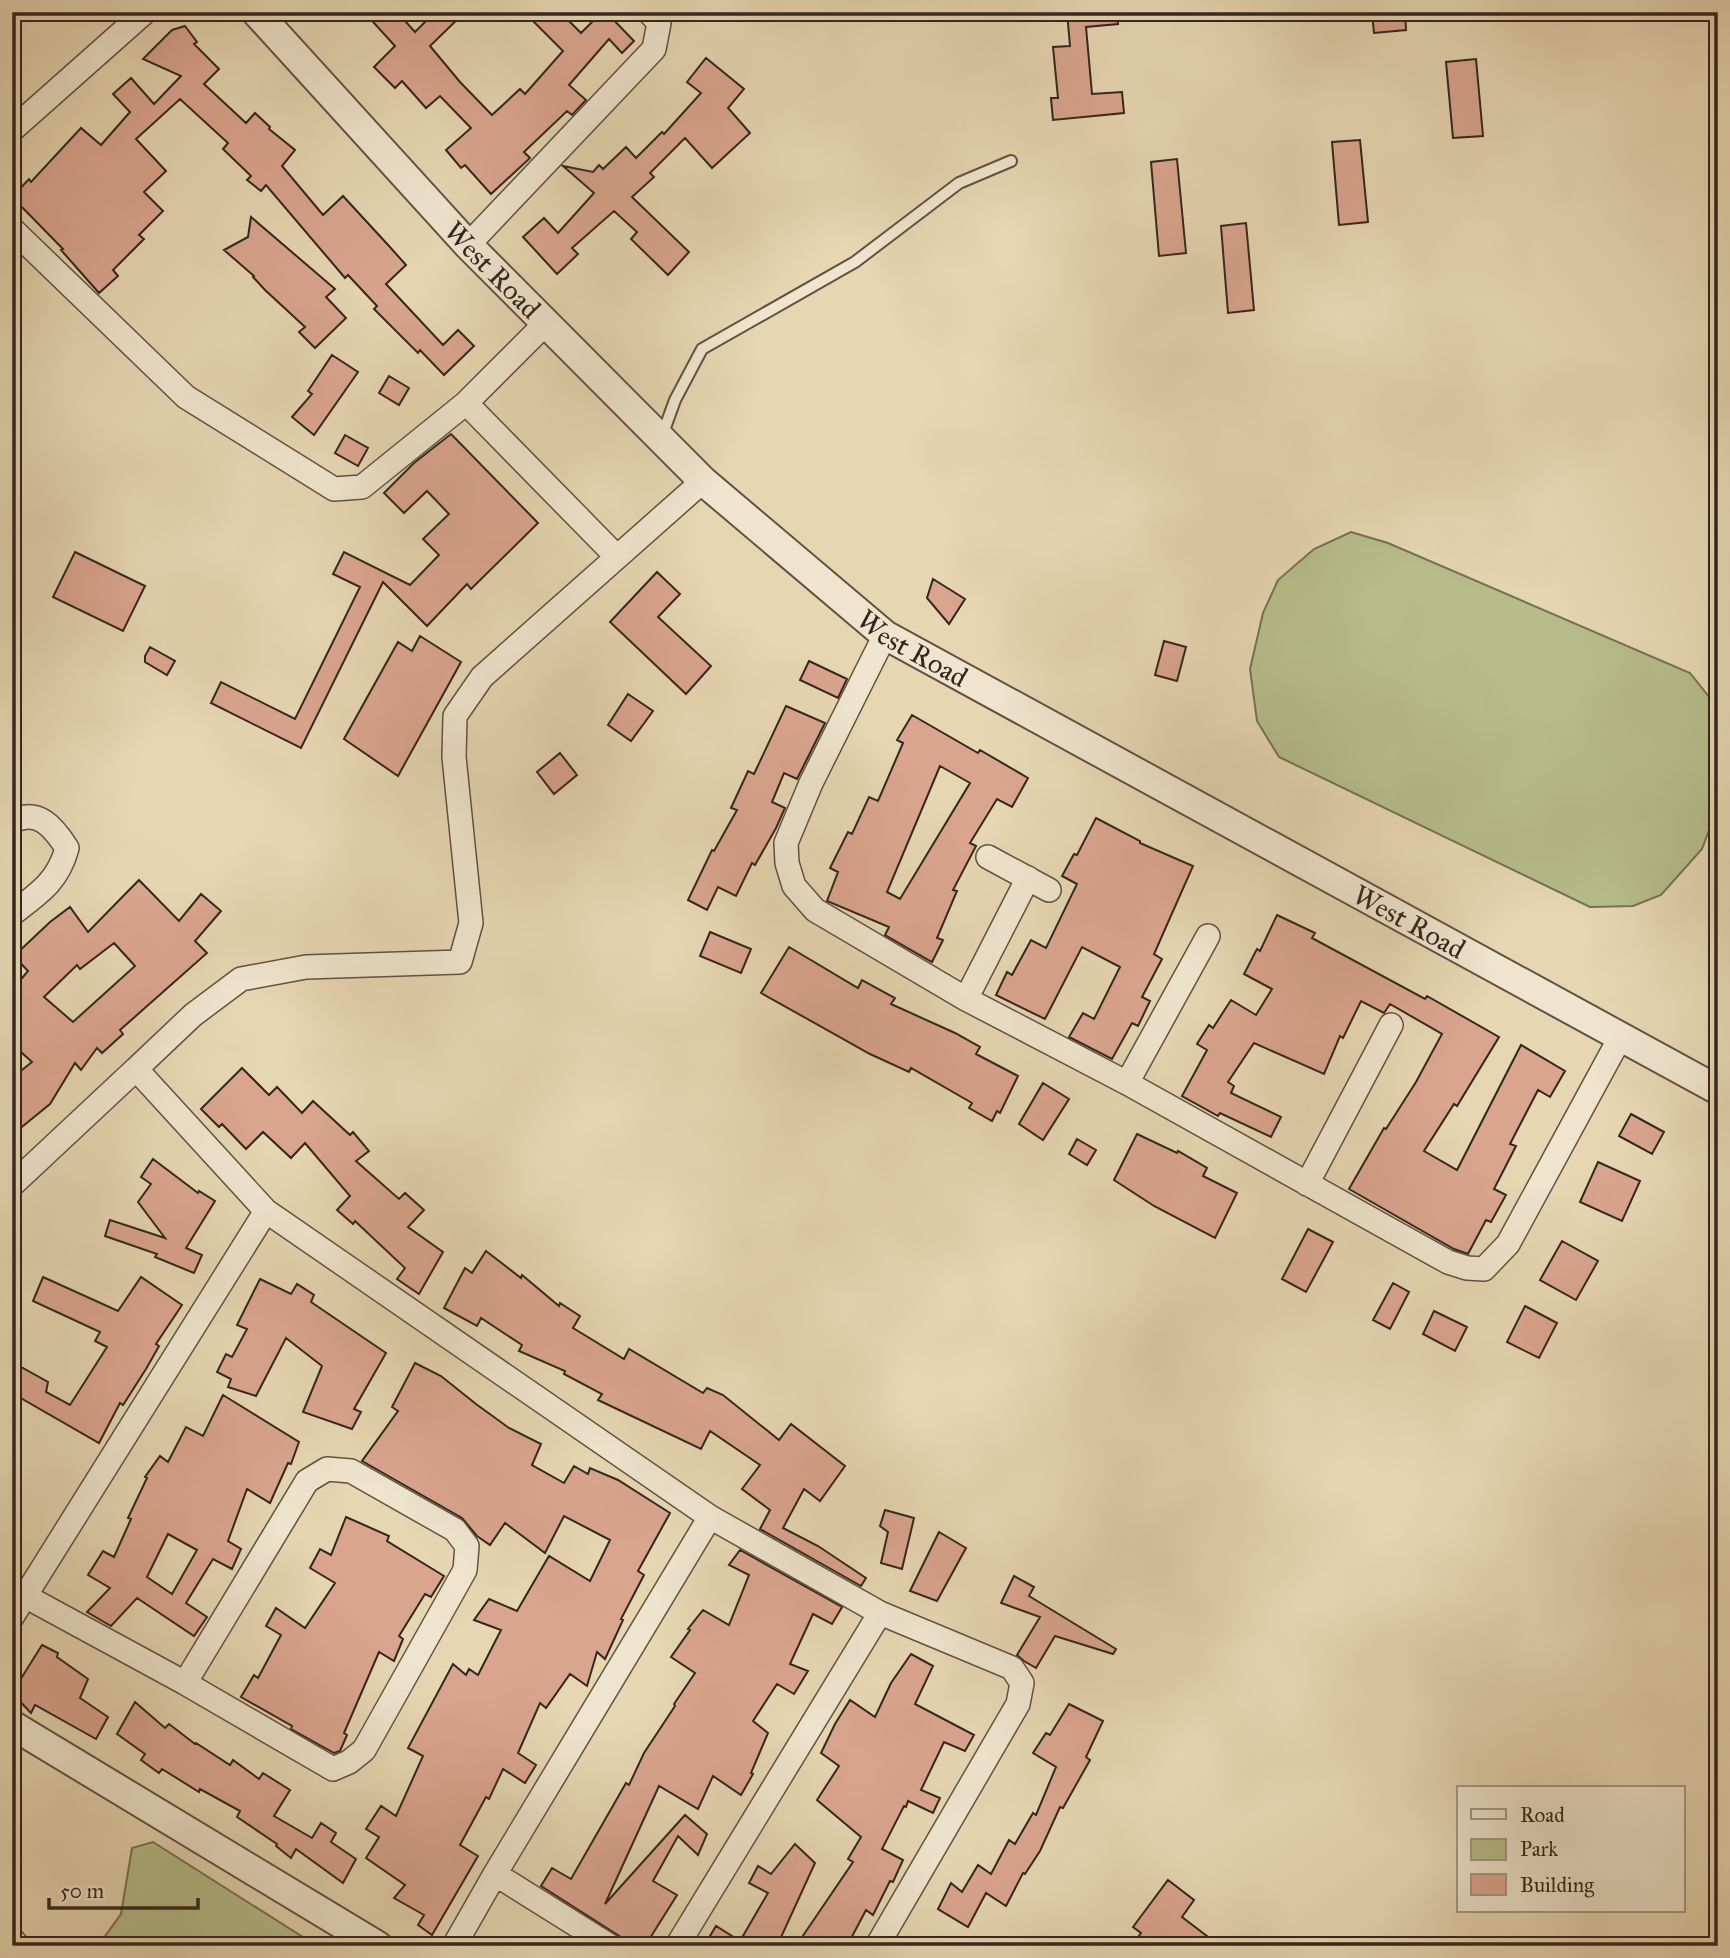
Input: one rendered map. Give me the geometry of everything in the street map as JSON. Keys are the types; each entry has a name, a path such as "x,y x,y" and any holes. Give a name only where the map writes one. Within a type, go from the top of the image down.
{"street":[{"path":"12,130 22,106 145,12"},
{"name":"West Road","path":"256,12 468,244 703,481 885,635 1718,1090"},
{"path":"468,244 654,48 659,23 649,12"},
{"path":"12,229 186,397 334,489 362,487 466,403 546,323"},
{"path":"466,403 617,557"},
{"path":"12,1185 193,1015 241,979 306,967 460,962 471,923 454,757 455,716 482,677 703,481"},
{"path":"885,635 811,783 786,843 786,863 794,886 815,910 966,999 1127,1083 1448,1262 1467,1268 1484,1269 1508,1244 1621,1036"},
{"path":"12,822 35,818 54,827 67,848 62,867 45,889 12,914"},
{"path":"988,857 1049,890"},
{"path":"966,999 1028,878"},
{"path":"1127,1083 1208,936"},
{"path":"1307,1184 1391,1025"},
{"path":"136,1069 266,1211 710,1517 880,1613 1012,1668 1022,1683 1018,1704 877,1946"},
{"path":"12,1617 266,1211"},
{"path":"25,1596 185,1683 333,1769 349,1762 364,1750 465,1570 467,1546 455,1530 351,1472 327,1469 307,1481 185,1683"},
{"path":"454,1946 710,1517"},
{"path":"677,1946 880,1613"},
{"path":"12,1725 378,1946"},
{"path":"495,1874 610,1946"},
{"path":"12,1939 18,1946"}],"lane":[{"path":"662,437 675,400 702,349 855,262 959,183 1012,161"}],"green space":[{"path":"1351,532 1388,543 1690,673 1718,708 1718,806 1702,849 1661,895 1633,906 1590,907 1279,757 1257,721 1250,669 1263,613 1278,580 1314,549"},
{"path":"153,1842 317,1946 98,1946 121,1914 132,1848"}],"building":[{"path":"364,12 397,12 415,32 435,12 465,12 430,46 492,115 520,89 525,94 563,51 524,12 560,12 581,33 602,12 606,12 634,41 622,53 609,39 569,85 586,100 572,115 567,111 524,152 530,158 491,194 465,165 461,168 446,150 471,128 440,96 426,108 402,81 395,88 374,67 395,46"},
{"path":"1067,12 1117,12 1118,24 1086,27 1092,94 1122,92 1124,113 1053,120 1051,98 1058,98 1053,47 1070,46"},
{"path":"1372,12 1405,12 1406,30 1374,33"},
{"path":"185,26 197,42 194,44 219,69 204,84 246,123 255,113 269,129 295,150 282,166 323,215 343,196 389,246 406,265 386,284 443,345 458,330 474,346 444,375 374,309 377,306 348,275 345,278 266,185 261,191 247,180 251,176 223,149 228,143 180,99 136,139 166,171 144,192 163,211 139,235 144,239 113,270 118,276 99,293 61,250 63,249 12,197 29,179 31,182 81,128 101,145 130,112 113,94 131,78 154,104 181,76 143,59 172,30"},
{"path":"706,58 744,89 728,108 750,133 712,168 685,138 650,173 654,177 632,197 689,252 668,275 631,239 637,232 614,211 572,248 578,254 557,274 523,237 544,218 558,233 594,193 563,166 593,172 599,165 603,169 626,147 636,158 662,132 664,134 701,93 687,82"},
{"path":"1476,59 1483,136 1453,138 1446,62"},
{"path":"1360,140 1368,222 1339,225 1332,142"},
{"path":"1177,159 1186,253 1159,256 1151,162"},
{"path":"251,217 335,289 326,297 346,318 315,348 299,332 305,327 224,250 248,237"},
{"path":"1246,223 1254,310 1228,313 1221,226"},
{"path":"332,355 358,372 314,435 292,417 312,394 308,391"},
{"path":"389,376 409,388 399,405 379,393"},
{"path":"451,434 538,523 471,589 467,584 427,626 383,582 301,748 211,703 221,682 295,719 360,587 333,574 344,552 410,585 439,555 423,539 449,514 427,491 404,513 384,493 414,463"},
{"path":"345,435 368,448 358,466 335,453"},
{"path":"75,552 145,586 123,631 53,597"},
{"path":"657,572 680,594 658,617 711,666 686,694 610,622"},
{"path":"933,579 965,599 949,624 927,598"},
{"path":"420,636 461,662 398,776 344,739 398,642 412,651"},
{"path":"1164,641 1186,647 1177,681 1155,675"},
{"path":"150,647 175,661 167,675 145,662"},
{"path":"809,661 847,679 838,698 800,680"},
{"path":"628,694 653,711 631,741 608,725"},
{"path":"786,706 825,723 797,779 784,773 772,802 785,808 736,896 718,887 707,910 688,900 712,850 714,851 737,810 731,808 748,771 754,774"},
{"path":"912,715 1028,778 1012,807 997,799 970,843 976,846 953,890 957,891 937,938 943,940 932,962 885,935 889,927 827,901 838,872 830,868 848,832 852,834 869,797 878,801 903,743 897,740","holes":["940,766 970,783 900,899 887,892"]},
{"path":"560,753 577,775 554,794 537,772"},
{"path":"1096,818 1140,843 1193,866 1154,954 1162,959 1142,997 1150,1001 1138,1026 1132,1023 1112,1059 1069,1037 1083,1013 1094,1019 1120,967 1082,947 1045,1019 996,995 1007,972 1012,975 1031,940 1046,948 1077,884 1062,876 1074,854 1077,855"},
{"path":"139,880 179,921 201,894 221,911 195,941 207,953 120,1030 123,1034 102,1053 97,1048 81,1070 75,1063 50,1104 12,1135 12,1078 32,1062 12,1044 12,1015 20,1006 12,999 12,990 28,971 14,956 70,907 88,932","holes":["114,943 135,966 73,1022 44,997 77,965 80,969"]},
{"path":"1277,915 1315,933 1312,938 1425,999 1427,996 1499,1037 1457,1106 1454,1104 1424,1151 1457,1170 1521,1045 1565,1071 1550,1097 1538,1090 1510,1144 1516,1146 1494,1189 1506,1195 1491,1222 1486,1220 1468,1254 1454,1249 1349,1189 1384,1128 1386,1129 1416,1082 1442,1034 1390,1004 1384,1013 1361,1001 1343,1038 1340,1036 1324,1074 1254,1043 1228,1082 1234,1086 1231,1093 1281,1117 1271,1137 1220,1113 1218,1116 1182,1096 1207,1050 1197,1044 1209,1025 1213,1028 1231,1000 1256,1015 1272,989 1244,974 1257,949 1260,951"},
{"path":"710,932 751,949 741,973 700,956"},
{"path":"789,947 858,988 862,980 895,998 891,1004 980,1047 976,1054 1018,1076 1000,1113 997,1111 992,1121 969,1108 972,1103 911,1068 909,1072 870,1054 761,993"},
{"path":"242,1068 269,1095 277,1087 302,1113 313,1101 350,1135 353,1132 369,1151 356,1161 399,1199 405,1193 424,1210 408,1227 443,1252 419,1294 397,1279 405,1268 355,1221 353,1224 337,1210 350,1196 305,1143 291,1158 263,1132 246,1149 222,1124 219,1127 201,1109"},
{"path":"1043,1083 1069,1099 1043,1140 1019,1124"},
{"path":"1631,1114 1664,1132 1652,1154 1619,1136"},
{"path":"1137,1134 1177,1153 1178,1151 1207,1168 1203,1176 1237,1193 1215,1238 1154,1206 1114,1180"},
{"path":"1077,1139 1096,1150 1087,1165 1069,1154"},
{"path":"153,1159 198,1193 199,1191 215,1201 186,1248 202,1255 194,1273 155,1257 157,1254 105,1236 110,1220 165,1238 138,1202 151,1184 141,1177"},
{"path":"1598,1162 1640,1181 1622,1221 1580,1202"},
{"path":"1308,1229 1333,1242 1306,1292 1282,1279"},
{"path":"1562,1241 1598,1261 1576,1300 1540,1280"},
{"path":"486,1251 521,1278 522,1275 559,1306 560,1303 580,1316 573,1328 624,1359 629,1349 703,1393 707,1388 723,1395 779,1440 791,1424 845,1466 820,1501 804,1489 783,1528 818,1546 866,1578 861,1586 760,1529 770,1510 742,1489 760,1465 710,1431 701,1449 598,1400 602,1394 564,1374 565,1371 519,1351 522,1345 481,1318 477,1326 444,1308 465,1268 472,1273"},
{"path":"43,1277 118,1311 141,1277 182,1305 156,1344 159,1346 146,1369 123,1405 120,1403 99,1443 12,1393 12,1362 48,1382 46,1392 70,1405 107,1347 95,1341 100,1332 33,1301"},
{"path":"260,1279 291,1294 297,1284 314,1295 311,1302 386,1353 354,1409 361,1412 352,1429 303,1412 322,1366 286,1338 256,1396 228,1387 231,1379 217,1372 226,1354 232,1357 247,1329 237,1325"},
{"path":"1393,1283 1409,1292 1390,1329 1373,1320"},
{"path":"1525,1306 1557,1323 1539,1358 1507,1342"},
{"path":"1434,1311 1467,1327 1455,1351 1423,1334"},
{"path":"415,1363 441,1376 509,1428 541,1444 532,1465 564,1483 574,1466 588,1474 590,1468 618,1480 670,1513 638,1571 644,1575 621,1619 623,1620 605,1659 597,1652 587,1686 570,1674 546,1708 540,1703 518,1753 536,1765 525,1783 503,1769 489,1799 486,1797 460,1845 478,1856 432,1935 418,1925 424,1915 394,1898 405,1885 366,1858 379,1837 366,1829 381,1806 396,1816 423,1756 408,1748 453,1664 466,1675 469,1669 478,1675 501,1630 474,1620 489,1599 517,1611 549,1556 590,1581 610,1540 564,1516 545,1553 505,1523 490,1545 477,1536 462,1518 362,1461 398,1411 392,1407"},
{"path":"223,1395 299,1442 291,1464 288,1463 270,1503 247,1489 228,1541 241,1549 232,1569 213,1559 186,1603 207,1617 194,1636 137,1598 111,1626 87,1612 110,1588 88,1575 103,1551 114,1557 131,1519 128,1518 147,1478 145,1477 160,1456 168,1462 186,1427 203,1436","holes":["168,1534 197,1550 172,1594 147,1577"]},
{"path":"885,1510 914,1518 902,1569 881,1563 888,1532 880,1526"},
{"path":"346,1517 389,1536 387,1541 444,1576 431,1597 425,1594 399,1636 403,1639 394,1661 379,1652 344,1733 347,1735 340,1751 334,1753 241,1697 254,1675 258,1678 281,1635 266,1626 276,1608 305,1628 335,1583 310,1568 320,1549 331,1555"},
{"path":"939,1532 966,1548 937,1601 910,1591"},
{"path":"740,1550 842,1607 832,1624 813,1614 790,1664 808,1671 794,1694 777,1684 753,1721 768,1733 751,1773 753,1774 741,1795 713,1776 698,1809 659,1786 605,1904 685,1815 707,1834 698,1855 678,1836 653,1881 677,1895 645,1946 635,1946 541,1886 552,1868 571,1879 626,1783 629,1785 644,1753 695,1673 671,1657 690,1630 688,1629 703,1610 729,1625 749,1575 729,1565"},
{"path":"1014,1576 1034,1587 1029,1596 1116,1649 1113,1654 1055,1636 1036,1668 1024,1661 1017,1655 1040,1617 1001,1603"},
{"path":"42,1645 58,1653 57,1657 88,1679 80,1698 108,1717 96,1739 35,1705 31,1713 12,1693"},
{"path":"911,1654 933,1666 915,1704 974,1735 965,1751 944,1742 921,1790 940,1798 933,1813 908,1801 906,1807 904,1806 882,1849 903,1860 873,1915 866,1910 847,1946 796,1946 853,1862 848,1859 861,1837 817,1800 839,1766 821,1753 850,1700 875,1717 891,1683"},
{"path":"135,1702 165,1728 169,1724 230,1765 233,1760 259,1779 263,1773 290,1790 274,1816 312,1838 321,1823 336,1833 331,1842 356,1859 343,1883 296,1849 291,1858 276,1846 277,1844 237,1817 240,1811 200,1789 199,1792 162,1769 159,1773 141,1760 145,1754 117,1734"},
{"path":"1069,1704 1103,1721 1086,1757 1090,1760 1063,1808 1060,1807 1040,1851 1025,1874 1023,1873 1006,1906 986,1893 968,1927 938,1909 951,1883 962,1892 978,1865 991,1874 1009,1840 1015,1844 1033,1813 1036,1815 1056,1767 1033,1753 1046,1733 1050,1735"},
{"path":"795,1844 815,1863 777,1946 704,1946 716,1926 740,1941 768,1893 749,1883 758,1866 771,1874"},
{"path":"1168,1880 1194,1900 1182,1917 1220,1946 1132,1946 1141,1933 1133,1927"}]}
